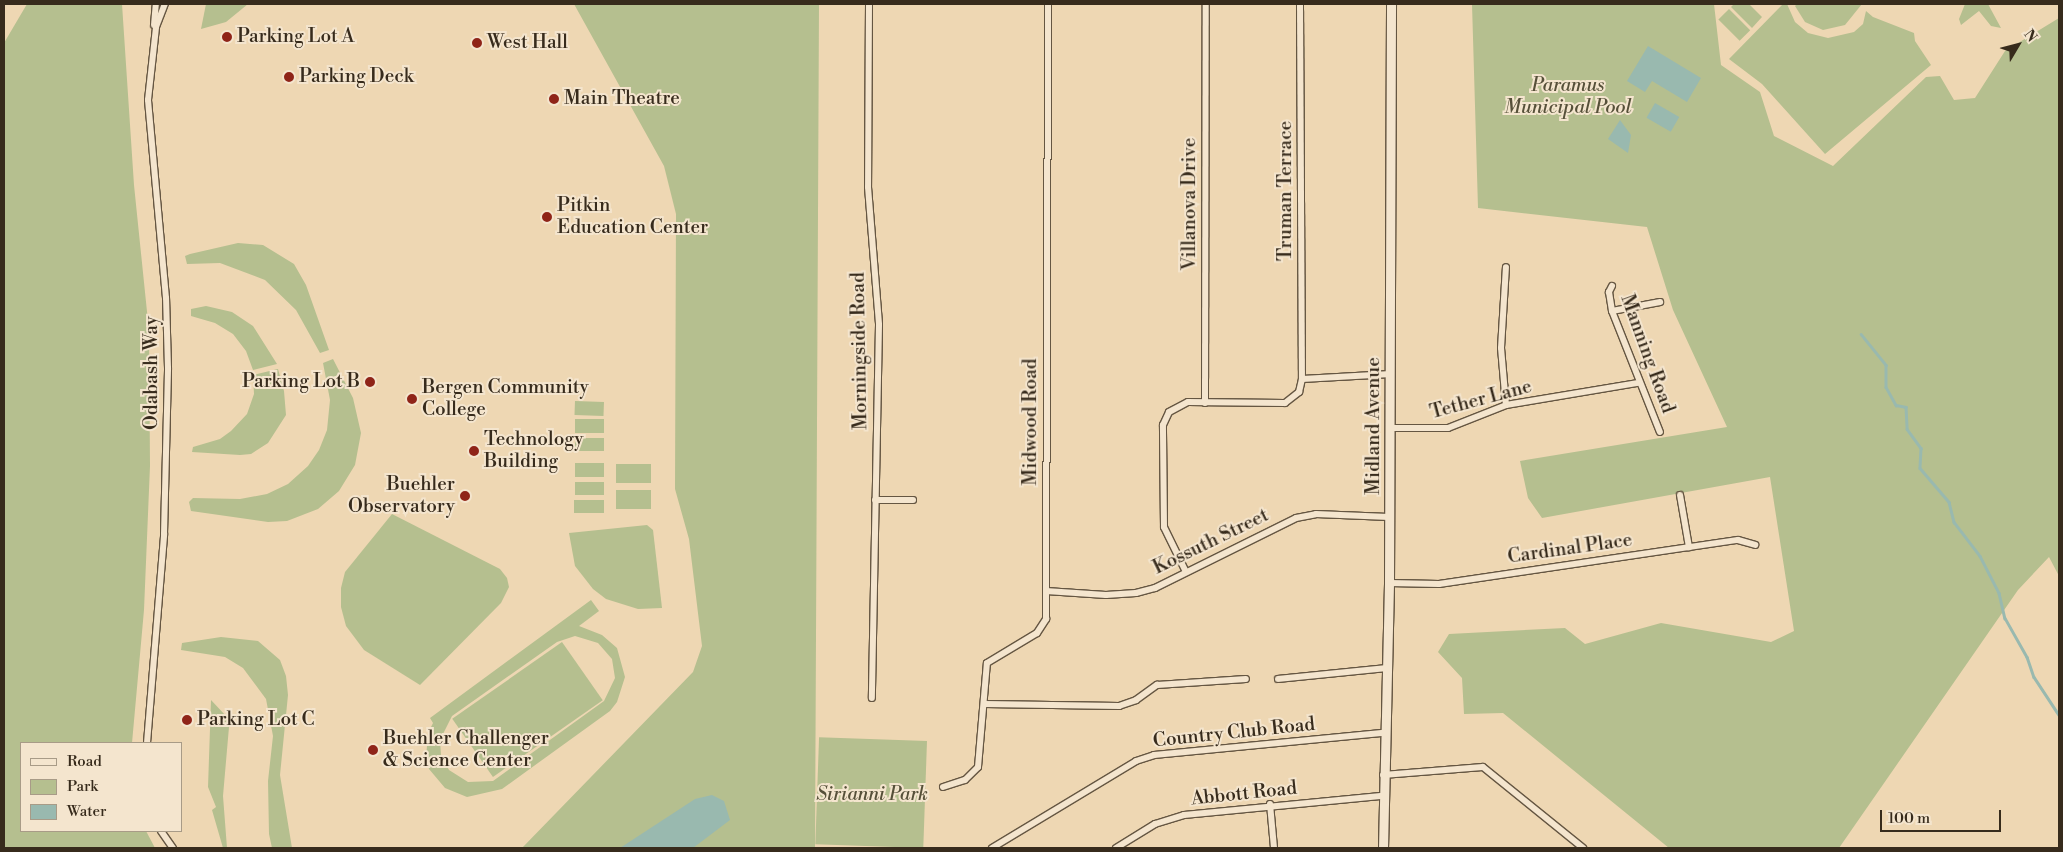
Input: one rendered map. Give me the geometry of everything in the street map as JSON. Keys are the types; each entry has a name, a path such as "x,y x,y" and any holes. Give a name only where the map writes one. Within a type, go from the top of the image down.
{"street":[{"path":"149,69 156,4"},
{"name":"Odabash Way","path":"147,742 164,534 168,368 166,298 149,123 149,69 156,26 165,4"},
{"name":"Morningside Road","path":"868,4 868,187 878,325 872,698"},
{"name":"Midwood Road","path":"943,787 966,780 978,767 987,664 1037,633 1046,619 1048,4"},
{"name":"Villanova Drive","path":"1205,404 1206,4"},
{"name":"Truman Terrace","path":"1300,4 1302,379"},
{"name":"Midland Avenue","path":"1383,848 1384,733 1389,583 1391,374 1391,4"},
{"path":"1506,267 1501,348 1506,404"},
{"name":"Manning Road","path":"1612,286 1608,292 1612,311 1638,383 1660,432"},
{"path":"1612,311 1660,302"},
{"path":"1186,572 1164,527 1163,425 1169,412 1180,404 1285,403 1299,392 1302,379 1391,374"},
{"name":"Tether Lane","path":"1390,428 1448,428 1506,404 1638,383"},
{"path":"1680,495 1689,547"},
{"path":"875,500 913,500"},
{"name":"Kossuth Street","path":"1046,591 1122,595 1155,588 1296,518 1316,514 1389,517"},
{"name":"Cardinal Place","path":"1389,583 1439,584 1738,540 1755,545"},
{"path":"1278,679 1386,668"},
{"path":"985,704 1119,706 1136,700 1157,685 1246,679"},
{"name":"Country Club Road","path":"992,848 1136,761 1154,755 1384,733"},
{"path":"1384,775 1483,767 1583,848"},
{"name":"Abbott Road","path":"1116,848 1169,819 1270,804 1383,796"},
{"path":"1270,804 1274,848"},
{"path":"163,832 173,848"}],"green space":[{"path":"27,4 122,4 134,185 149,331 150,466 144,610 132,742 20,742 20,832 147,832 155,848 4,848 4,43"},
{"path":"206,4 248,4 226,22 201,29"},
{"path":"574,4 819,4 815,848 522,848 693,672 702,646 689,539 675,489 676,214 664,166"},
{"name":"Paramus Municipal Pool","path":"1472,4 1714,4 1721,65 1760,92 1774,136 1833,166 1926,77 1940,76 1954,100 1975,98 2005,51 2059,18 2059,576 2049,557 2018,590 1839,848 1669,848 1503,713 1464,714 1462,678 1438,652 1449,634 1565,628 1585,644 1661,623 1771,642 1794,631 1770,477 1542,518 1528,498 1520,461 1727,427 1673,310 1647,227 1478,208"},
{"path":"1734,4 1749,4 1762,17 1752,28 1731,7"},
{"path":"1783,4 1787,4 1795,22 1808,33 1828,38 1854,32 1863,24 1866,11 1873,17 1914,33 1915,41 1931,65 1825,154 1762,84 1729,59"},
{"path":"1797,4 1862,4 1845,25 1823,30 1805,22 1795,6"},
{"path":"1965,4 1988,4 2001,28 1991,26 1979,11 1961,25 1959,19"},
{"path":"1729,9 1750,30 1740,41 1718,20"},
{"path":"238,243 263,245 294,264 306,285 329,350 320,353 296,310 265,280 220,263 187,264 185,256"},
{"path":"206,306 232,312 253,326 277,364 253,370 246,351 233,334 215,323 191,316 191,309"},
{"path":"333,359 353,398 361,433 355,465 339,491 318,509 287,521 268,522 191,511 189,502 193,498 240,499 267,494 288,484 308,466 319,450 327,430 330,400 323,363"},
{"path":"278,369 284,391 286,415 268,443 251,454 192,452 193,447 220,439 231,431 247,414 254,394 253,375"},
{"path":"575,401 604,402 603,416 575,415"},
{"path":"575,419 604,419 604,433 575,433"},
{"path":"575,438 604,438 604,451 575,451"},
{"path":"575,463 604,463 604,477 575,477"},
{"path":"616,464 651,464 651,483 616,483"},
{"path":"575,482 604,482 604,495 575,495"},
{"path":"616,490 651,490 651,509 616,509"},
{"path":"574,500 604,500 604,513 574,513"},
{"path":"392,514 500,569 507,578 509,587 501,603 420,685 364,650 346,626 341,607 341,588 345,572"},
{"path":"647,525 653,530 662,608 638,609 606,599 593,589 575,566 569,533"},
{"path":"591,600 599,611 579,626 602,635 617,648 625,677 617,702 610,711 502,789 467,797 445,788 429,769 426,758 428,733 433,723 430,718","holes":["575,636 598,643 612,659 615,678 604,701 493,781 468,782 449,770 441,755 440,740 452,716 557,642"]},
{"path":"221,637 258,641 280,660 286,676 288,695 280,775 292,848 272,848 269,834 268,781 273,736 266,699 243,668 225,657 181,650 182,643"},
{"path":"562,642 603,700 493,777 452,719"},
{"path":"211,700 226,716 229,727 223,796 227,848 223,848 212,810 216,807 208,787"},
{"name":"Sirianni Park","path":"819,737 927,741 923,848 815,844"}],"water":[{"path":"1648,46 1701,78 1687,102 1652,81 1645,92 1627,81"},
{"path":"1655,103 1679,117 1671,132 1646,118"},
{"path":"1620,120 1631,135 1628,153 1608,139"},
{"path":"712,795 724,801 730,820 693,848 620,848 695,799"}],"waterway":[{"path":"1861,334 1886,365 1886,387 1896,405 1906,407 1907,429 1921,448 1920,468 1949,502 1954,522 1980,556 1999,593 2005,618 2027,657 2034,677 2059,715"}],"place":[{"name":"Parking Lot A","path":"227,37"},
{"name":"West Hall","path":"477,43"},
{"name":"Parking Deck","path":"289,77"},
{"name":"Main Theatre","path":"554,99"},
{"name":"Pitkin Education Center","path":"547,217"},
{"name":"Parking Lot B","path":"370,382"},
{"name":"Bergen Community College","path":"412,399"},
{"name":"Technology Building","path":"474,451"},
{"name":"Buehler Observatory","path":"465,496"},
{"name":"Parking Lot C","path":"187,720"},
{"name":"Buehler Challenger & Science Center","path":"373,750"}]}
